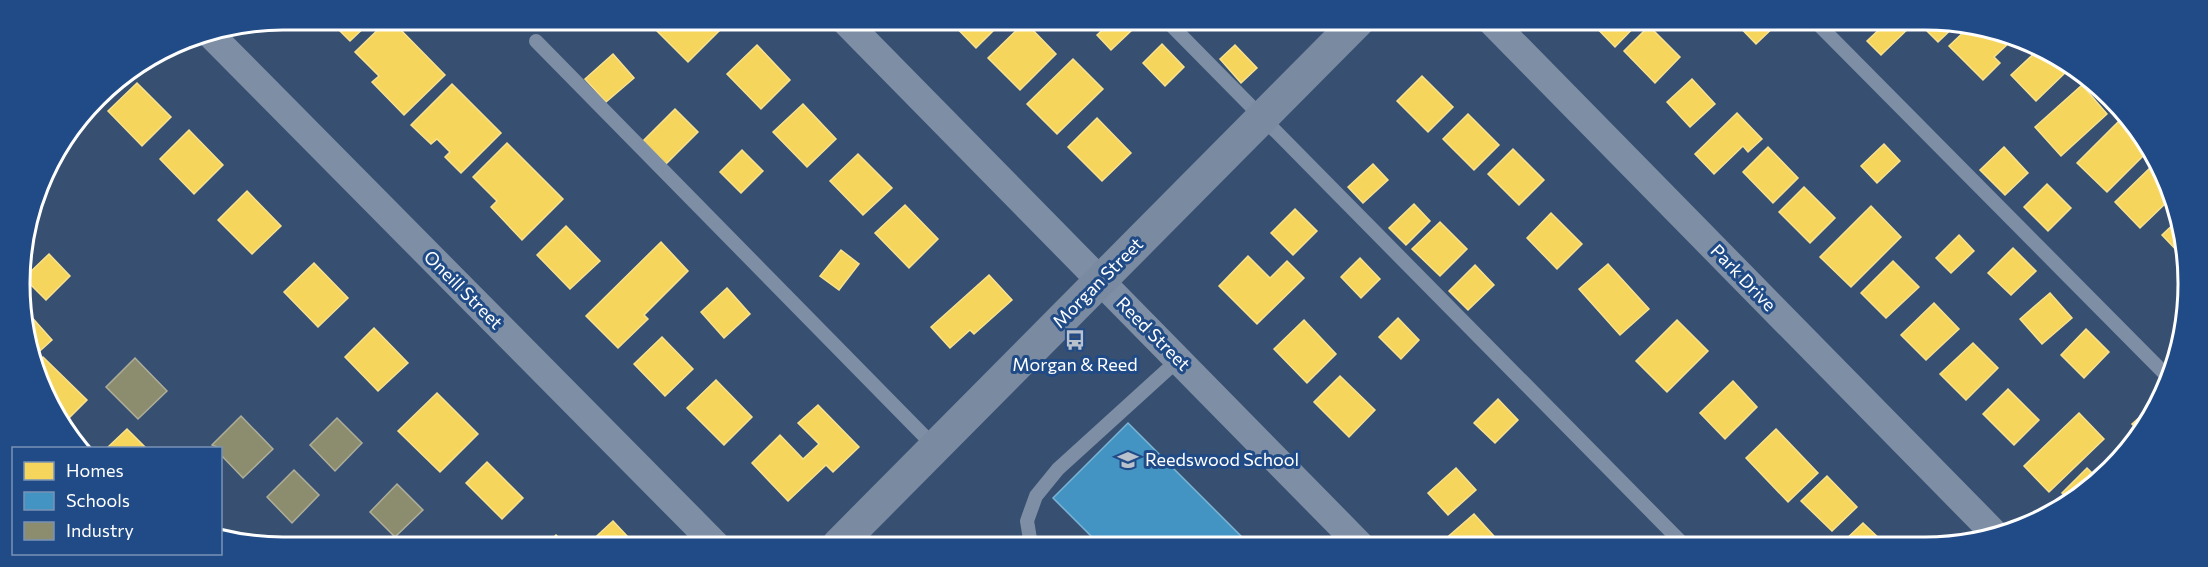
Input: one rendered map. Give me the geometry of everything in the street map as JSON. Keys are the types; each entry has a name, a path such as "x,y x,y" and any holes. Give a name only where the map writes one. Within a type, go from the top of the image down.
{"street":[{"name":"Reed Street","path":"854,30 1352,537"},
{"name":"Morgan Street","path":"846,537 1349,30"},
{"name":"Park Drive","path":"1500,30 1989,528"},
{"name":"Oneill Street","path":"216,40 708,537"}],"lane":[{"path":"1176,30 1676,537"},
{"path":"1824,30 2163,371"},
{"path":"536,41 935,447"},
{"path":"1030,537 1028,521 1036,496 1058,469 1178,360"}],"building: Homes":[{"path":"339,30 362,30 350,41"},
{"path":"378,30 401,30 445,75 404,115 372,82 379,76 355,52"},
{"path":"656,30 720,30 688,62"},
{"path":"959,30 994,30 976,48"},
{"path":"1017,30 1033,30 1056,54 1020,90 988,58"},
{"path":"1102,30 1132,30 1111,50 1097,35"},
{"path":"1599,30 1631,30 1615,47"},
{"path":"1645,30 1653,30 1680,57 1655,83 1624,51"},
{"path":"1743,30 1771,30 1756,44"},
{"path":"1879,30 1907,30 1881,55 1867,41"},
{"path":"1926,30 1949,31 1938,42"},
{"path":"1963,33 2008,44 1994,57 2000,63 1983,80 1949,46"},
{"path":"1162,44 1184,67 1165,86 1143,63"},
{"path":"757,45 790,80 761,109 727,74"},
{"path":"1235,45 1257,68 1241,83 1220,59"},
{"path":"613,54 634,78 606,102 585,79"},
{"path":"2033,54 2065,73 2036,101 2011,75"},
{"path":"1073,59 1103,89 1057,134 1027,104"},
{"path":"1422,76 1453,107 1428,132 1397,101"},
{"path":"1692,79 1715,104 1690,127 1667,102"},
{"path":"137,83 171,117 142,146 108,111"},
{"path":"452,84 501,133 461,173 445,157 450,152 437,139 431,144 411,125"},
{"path":"2082,85 2107,114 2061,156 2035,127"},
{"path":"803,104 836,139 807,167 773,132"},
{"path":"675,109 698,132 666,164 643,141"},
{"path":"1737,113 1762,139 1748,152 1743,146 1714,174 1695,154"},
{"path":"1468,114 1499,145 1474,170 1443,139"},
{"path":"1097,118 1131,153 1102,181 1068,147"},
{"path":"2119,121 2143,156 2107,192 2077,163"},
{"path":"189,130 223,165 194,194 160,159"},
{"path":"507,143 563,199 522,240 491,207 497,201 473,177"},
{"path":"1884,144 1900,161 1877,183 1861,166"},
{"path":"1768,147 1798,178 1773,203 1743,172"},
{"path":"2004,147 2028,173 2005,195 1980,170"},
{"path":"1513,149 1544,180 1519,205 1488,174"},
{"path":"742,150 763,171 741,193 720,172"},
{"path":"858,154 892,188 863,215 830,181"},
{"path":"1373,164 1388,180 1363,203 1348,187"},
{"path":"2150,168 2165,203 2140,228 2115,202"},
{"path":"2047,184 2071,208 2048,231 2024,207"},
{"path":"1804,187 1835,218 1810,243 1779,212"},
{"path":"247,191 281,226 252,254 218,220"},
{"path":"1414,204 1430,221 1406,245 1389,228"},
{"path":"905,205 938,239 909,268 875,233"},
{"path":"1871,206 1901,237 1851,287 1820,257"},
{"path":"1295,209 1317,231 1293,255 1271,233"},
{"path":"1551,213 1582,244 1557,269 1527,238"},
{"path":"1440,222 1467,249 1440,276 1412,249"},
{"path":"566,226 600,261 570,289 537,255"},
{"path":"2171,226 2176,250 2162,235"},
{"path":"1959,235 1974,251 1951,273 1936,258"},
{"path":"661,242 688,271 644,315 648,319 618,348 586,316"},
{"path":"2013,248 2036,271 2011,295 1988,273"},
{"path":"841,250 859,264 839,290 820,276"},
{"path":"49,254 70,276 46,300 30,284 31,272"},
{"path":"1248,256 1270,278 1287,261 1304,278 1257,324 1219,286"},
{"path":"1360,258 1380,279 1361,298 1341,277"},
{"path":"1893,261 1919,287 1886,318 1861,293"},
{"path":"314,263 348,298 318,327 284,292"},
{"path":"1608,264 1649,309 1620,335 1579,289"},
{"path":"1475,265 1494,285 1468,310 1449,291"},
{"path":"989,275 1012,300 974,334 970,330 950,348 931,327"},
{"path":"727,288 750,314 724,338 701,312"},
{"path":"2050,293 2072,318 2042,344 2020,319"},
{"path":"1934,303 1959,329 1926,360 1901,335"},
{"path":"32,318 52,340 40,351"},
{"path":"1398,318 1419,340 1401,359 1379,337"},
{"path":"1304,320 1336,354 1307,383 1274,349"},
{"path":"1677,320 1708,351 1667,392 1636,361"},
{"path":"374,328 408,363 378,391 345,357"},
{"path":"2086,329 2109,352 2084,378 2061,355"},
{"path":"662,337 693,369 665,396 634,364"},
{"path":"1973,343 1998,368 1966,400 1940,374"},
{"path":"43,357 87,400 69,418 56,396 41,359"},
{"path":"1340,376 1375,410 1349,437 1314,402"},
{"path":"716,380 752,417 724,445 687,408"},
{"path":"1733,381 1757,407 1725,439 1700,413"},
{"path":"2008,389 2039,420 2014,445 1983,414"},
{"path":"437,393 478,434 440,472 398,431"},
{"path":"1498,399 1518,420 1495,443 1474,423"},
{"path":"818,405 859,447 833,472 826,465 788,501 752,463 780,435 803,459 819,444 798,423"},
{"path":"2079,413 2104,439 2049,492 2024,466"},
{"path":"127,429 145,447 108,447"},
{"path":"1776,429 1818,473 1788,502 1746,458"},
{"path":"487,462 523,498 502,519 466,483"},
{"path":"1456,468 1476,490 1448,515 1428,493"},
{"path":"2087,468 2093,474 2064,495 2062,493"},
{"path":"1827,476 1857,507 1832,531 1801,501"},
{"path":"1474,514 1495,537 1448,537"},
{"path":"613,521 628,537 596,537"},
{"path":"1863,523 1878,537 1848,537"}],"building: Schools":[{"name":"Reedswood School","path":"1128,423 1242,537 1092,537 1053,498"}],"building: Industry":[{"path":"135,358 167,391 138,419 106,387"},
{"path":"241,416 273,449 243,478 222,456 222,447 212,445"},
{"path":"337,418 362,443 335,471 310,445"},
{"path":"294,470 319,495 292,523 267,497"},
{"path":"397,484 423,510 395,537 370,512"}],"place":[{"name":"Morgan & Reed","path":"1075,340"},
{"name":"Reedswood School","path":"1128,460"}]}
